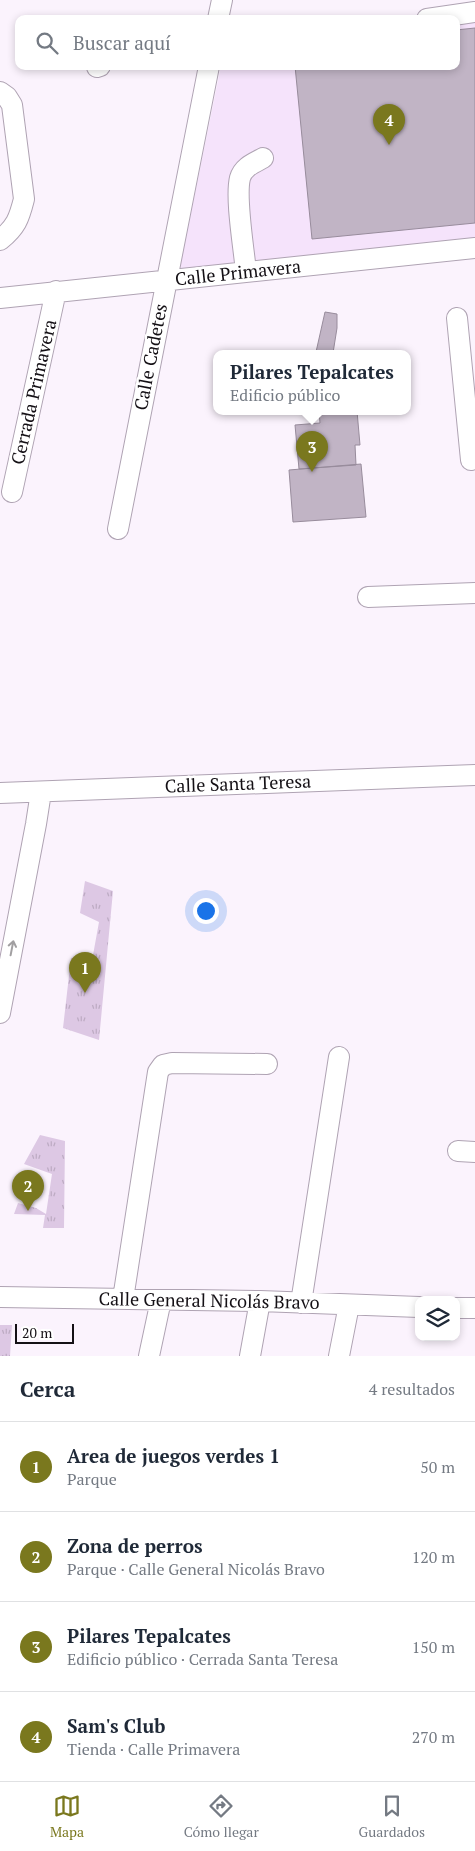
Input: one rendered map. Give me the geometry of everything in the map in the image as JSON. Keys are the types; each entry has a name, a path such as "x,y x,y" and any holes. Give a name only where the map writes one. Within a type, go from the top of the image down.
{"street":[{"path":"219,15 222,0"},
{"path":"454,15 475,12"},
{"name":"Calle Cadetes","path":"118,529 208,70"},
{"path":"0,92 7,97 12,105 24,199 14,228 0,240"},
{"path":"246,272 239,200 240,177 248,165 263,158"},
{"name":"Calle Primavera","path":"0,298 475,248"},
{"name":"Cerrada Primavera","path":"12,492 56,291"},
{"path":"457,318 470,405 471,460"},
{"path":"368,597 475,593"},
{"name":"Calle Santa Teresa","path":"0,793 475,775"},
{"path":"0,1013 41,792"},
{"path":"300,1303 339,1057"},
{"path":"123,1299 158,1072 163,1065 172,1063 267,1064"},
{"name":"Calle General Nicolás Bravo","path":"0,1297 260,1301 415,1307"},
{"path":"149,1356 161,1300"},
{"path":"250,1356 260,1301"},
{"path":"339,1356 350,1305"},
{"path":"460,1308 475,1308"}],"shaded area":[{"path":"475,21 475,240 179,272 220,70 460,70 460,23"}],"green space":[{"path":"85,881 113,891 99,1040 63,1028 71,958 93,955 99,922 80,913"},
{"path":"40,1135 65,1141 64,1228 43,1228 45,1215 14,1214 18,1203 36,1208 46,1214 52,1174 24,1164"},
{"path":"0,1325 12,1325 10,1356 0,1356"}],"building":[{"path":"475,28 475,223 312,239 295,70 460,70 460,30"},
{"path":"325,312 337,314 333,350 316,350"},
{"path":"319,415 357,415 360,445 355,445 356,465 299,469 295,425 320,423"},
{"path":"361,464 366,517 293,522 289,470"}],"place":[{"name":"Sam's Club","path":"389,145"},
{"name":"Pilares Tepalcates","path":"312,472"},
{"name":"Area de juegos verdes 1","path":"85,993"},
{"name":"Zona de perros","path":"28,1211"}]}
